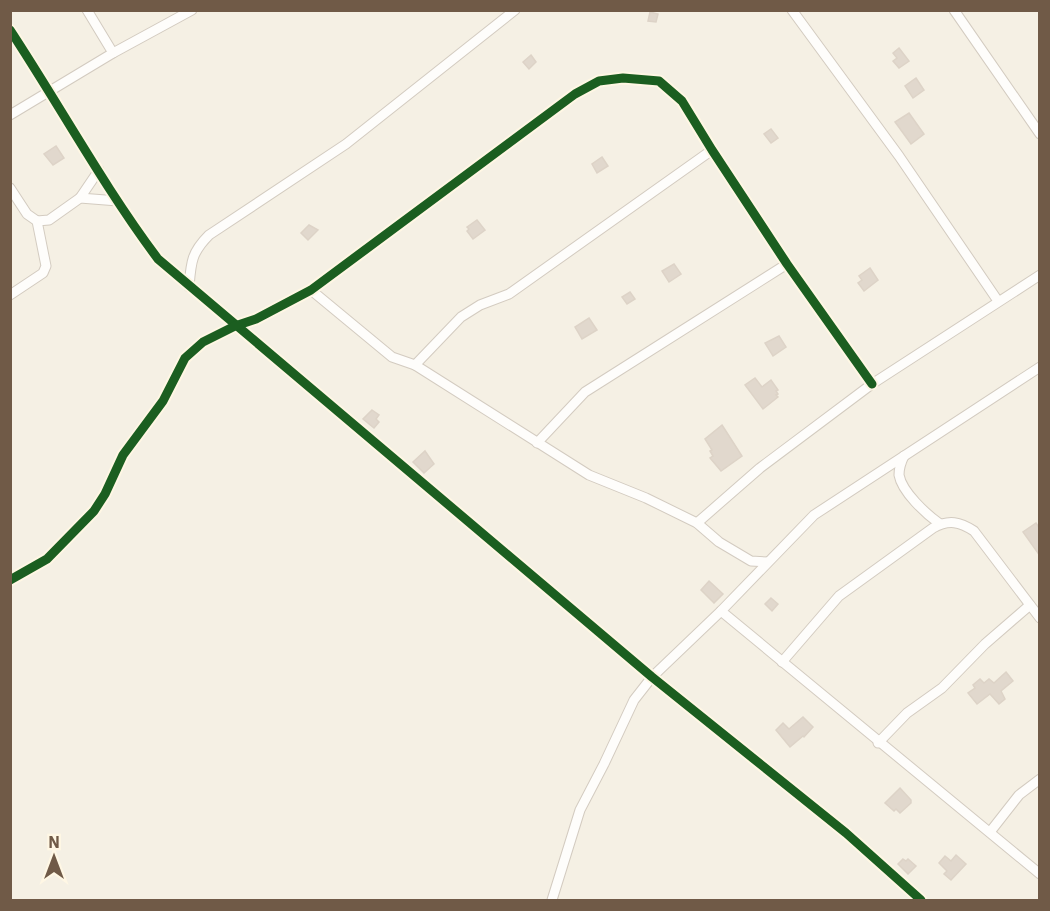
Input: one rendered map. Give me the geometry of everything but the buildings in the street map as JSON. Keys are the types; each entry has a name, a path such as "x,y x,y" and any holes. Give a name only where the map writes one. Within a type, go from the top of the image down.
{"street":[{"path":"87,10 113,53"},
{"path":"10,115 113,53 192,10"},
{"path":"189,287 191,258 209,235 346,144 515,10"},
{"path":"792,10 898,156 998,301"},
{"path":"954,10 1040,134"},
{"path":"10,30 118,201 158,259 652,678 846,833 921,900"},
{"path":"10,580 47,559 94,511 105,494 123,455 163,401 185,358 203,342 235,326 256,319 311,290 575,94 599,81 623,78 659,81 682,101 787,264 872,384"},
{"path":"415,365 461,317 480,305 509,294 712,150"},
{"path":"10,188 27,214 37,221 49,220 80,198 99,170"},
{"path":"80,198 118,201"},
{"path":"10,295 43,273 46,266 37,221"},
{"path":"537,443 585,392 787,264"},
{"path":"697,524 760,468 872,384 1040,275"},
{"path":"311,290 393,357 415,365 589,475 646,498 697,524 735,553 751,561 768,562"},
{"path":"552,900 580,810 634,700 652,678 814,515 1040,367"},
{"path":"904,456 899,475 920,507 940,524"},
{"path":"871,477 899,475"},
{"path":"782,662 839,596 940,524 961,523 974,531 1040,618"},
{"path":"878,743 906,713 942,688 985,644 1030,605"},
{"path":"721,611 878,743 1040,874"},
{"path":"990,832 1019,795 1040,779"}],"cycle path":[{"path":"10,30 101,175 158,259 652,677 846,833 921,900"},
{"path":"10,580 47,559 94,511 105,494 123,455 163,401 185,358 203,342 235,326 256,319 311,290 575,94 599,81 623,78 659,81 682,101 787,264 872,384"}]}
